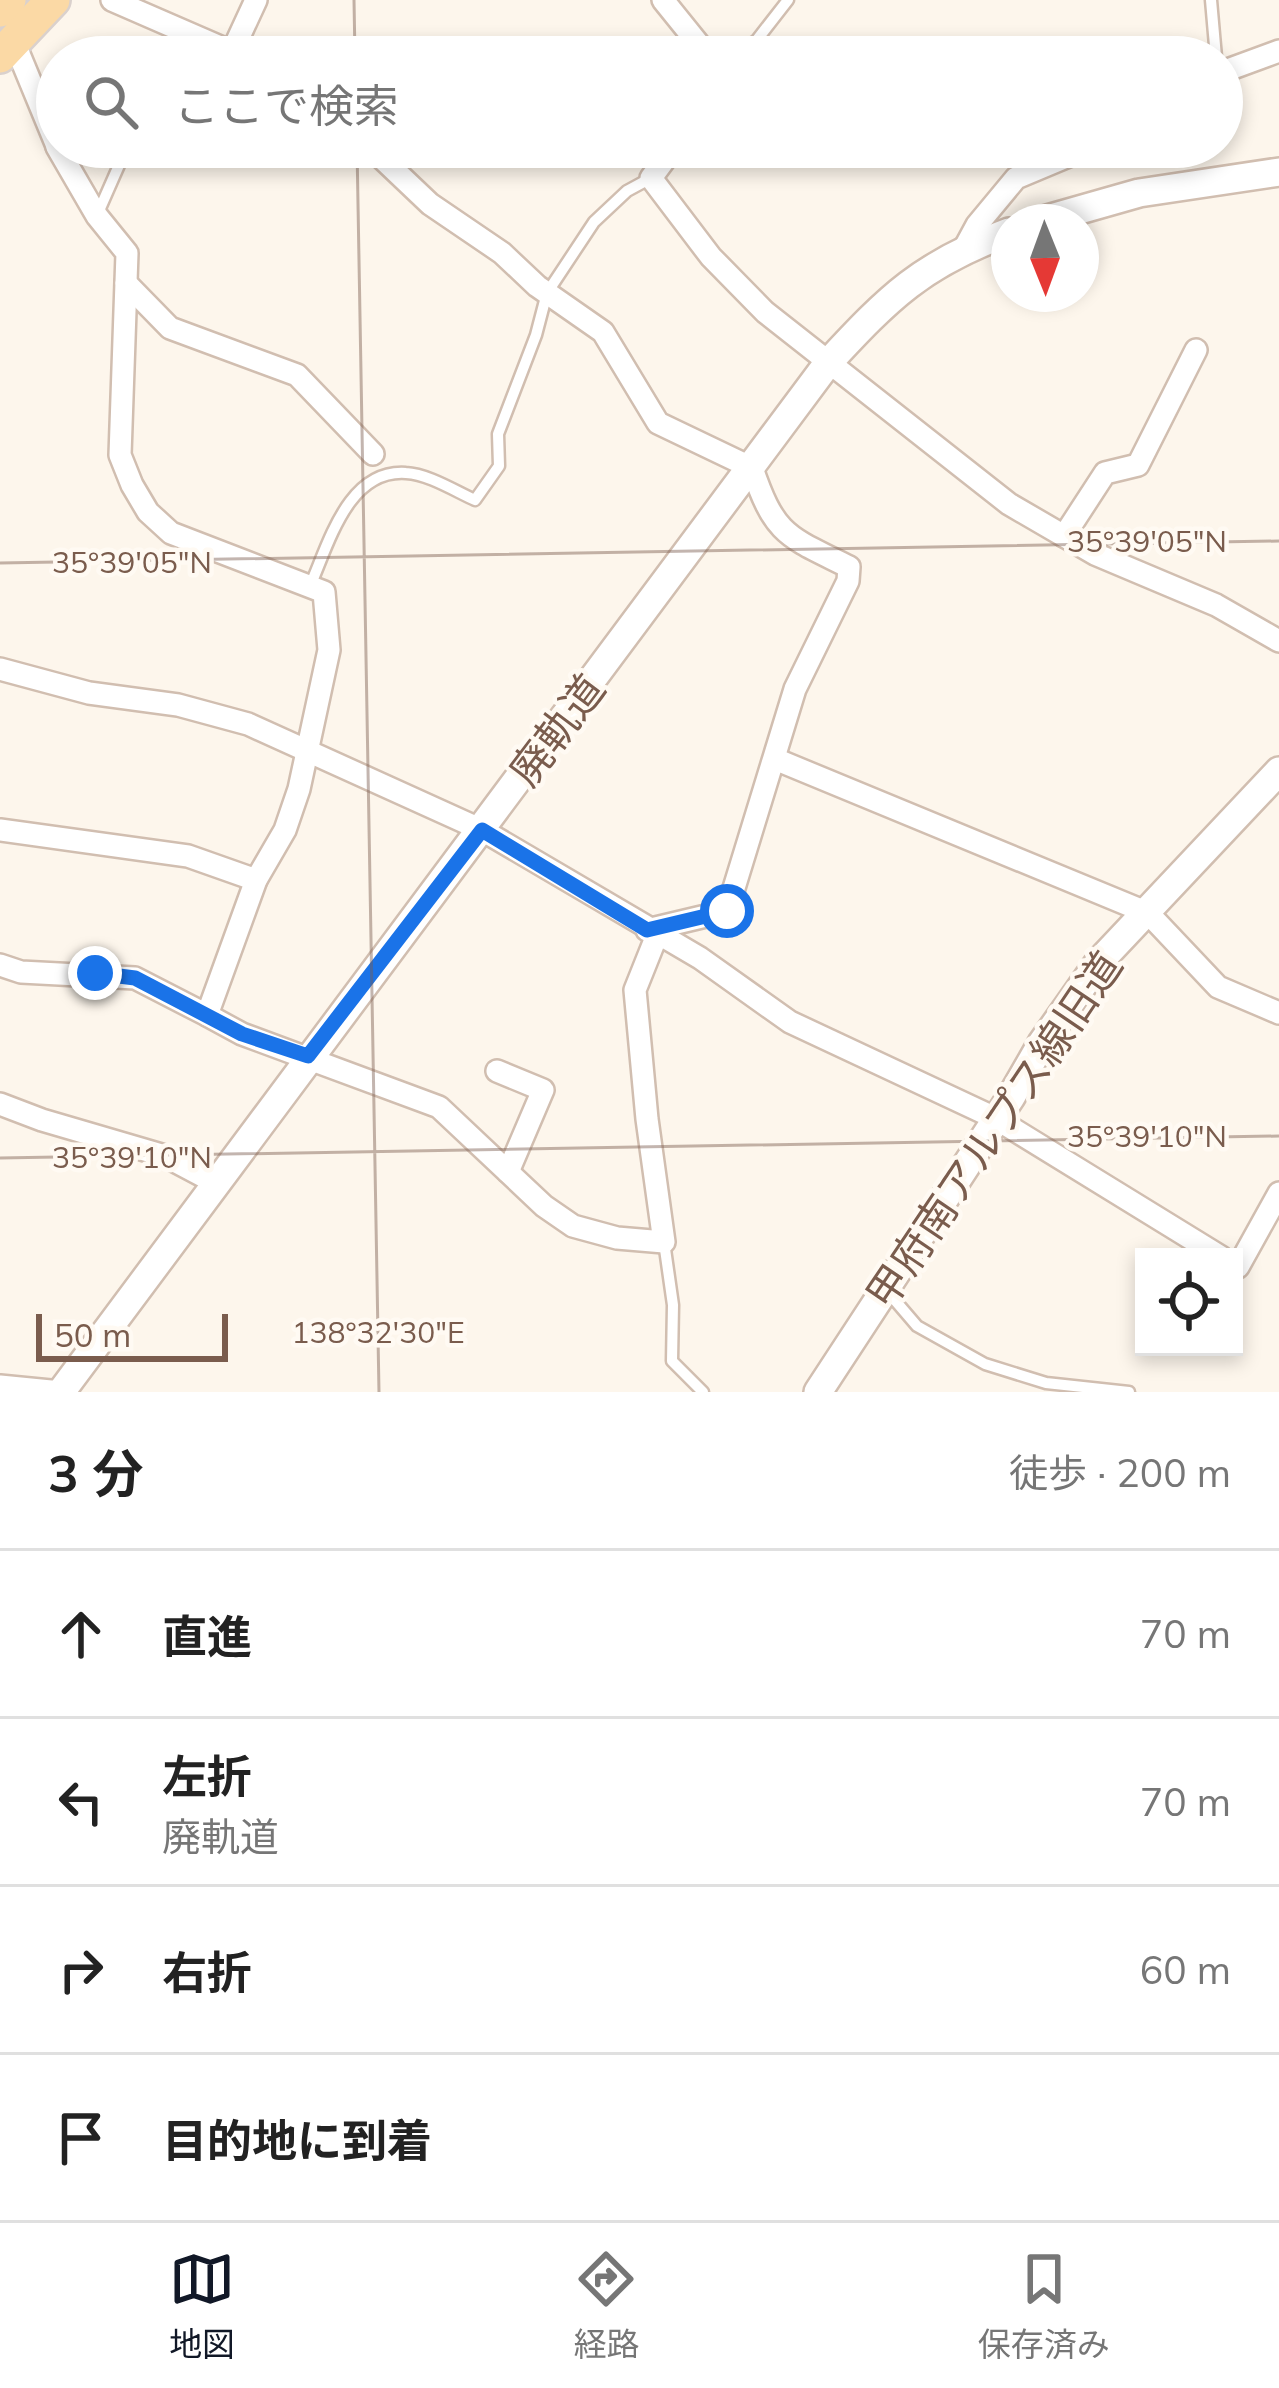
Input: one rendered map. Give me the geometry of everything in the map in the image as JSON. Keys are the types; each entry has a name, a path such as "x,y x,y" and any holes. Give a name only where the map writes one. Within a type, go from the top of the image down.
{"main road":[{"path":"0,10 9,0"},
{"path":"7,49 53,0"}],"street":[{"path":"112,0 195,36"},
{"path":"243,36 256,0"},
{"path":"663,0 692,36"},
{"path":"7,49 36,106"},
{"path":"1243,64 1279,51"},
{"path":"69,168 97,216 127,254 120,455 148,512 171,532 324,592 329,650 308,751 285,830 256,880 207,1015"},
{"path":"392,168 430,204 603,332 658,423 752,468 775,524 800,543 849,567 848,581 795,689 727,911 652,932"},
{"path":"658,168 650,178 724,271 765,313 1009,504 1095,554 1216,605 1279,641"},
{"path":"964,250 977,225 1016,178 1040,168"},
{"path":"1099,204 1139,193 1279,172"},
{"name":"廃軌道","path":"61,1392 828,363 889,297 964,250 991,239"},
{"path":"126,284 170,328 297,375 373,454"},
{"path":"1064,536 1105,472 1138,465 1196,350"},
{"path":"0,669 89,693 178,705 248,724 482,830 700,958 790,1022 995,1118 1206,1248"},
{"path":"775,759 1148,913 1218,986 1279,1013"},
{"name":"甲府南アルプス線旧道","path":"818,1392 1099,962 1279,771"},
{"path":"0,830 188,856 256,880"},
{"path":"0,965 21,972 135,978 242,1034 439,1107 573,1226 617,1238 664,1242 635,990 652,932"},
{"path":"497,1072 544,1090 508,1172"},
{"path":"0,1104 165,1156 216,1184"},
{"path":"1243,1259 1279,1193"},
{"path":"0,1386 61,1392"}],"lane":[{"path":"761,36 788,0"},
{"path":"1211,0 1214,36"},
{"path":"175,36 178,29"},
{"path":"97,216 118,168"},
{"path":"310,587 346,503 385,474 411,472 476,500 499,466 498,434 548,293 594,222 627,191 650,178"},
{"path":"664,1242 673,1305 671,1361 703,1392"},
{"path":"884,1288 917,1326 986,1364 1046,1383 1130,1392"}],"route":[{"path":"95,973 135,978 242,1034 308,1056 482,830 647,930 727,911"}]}
